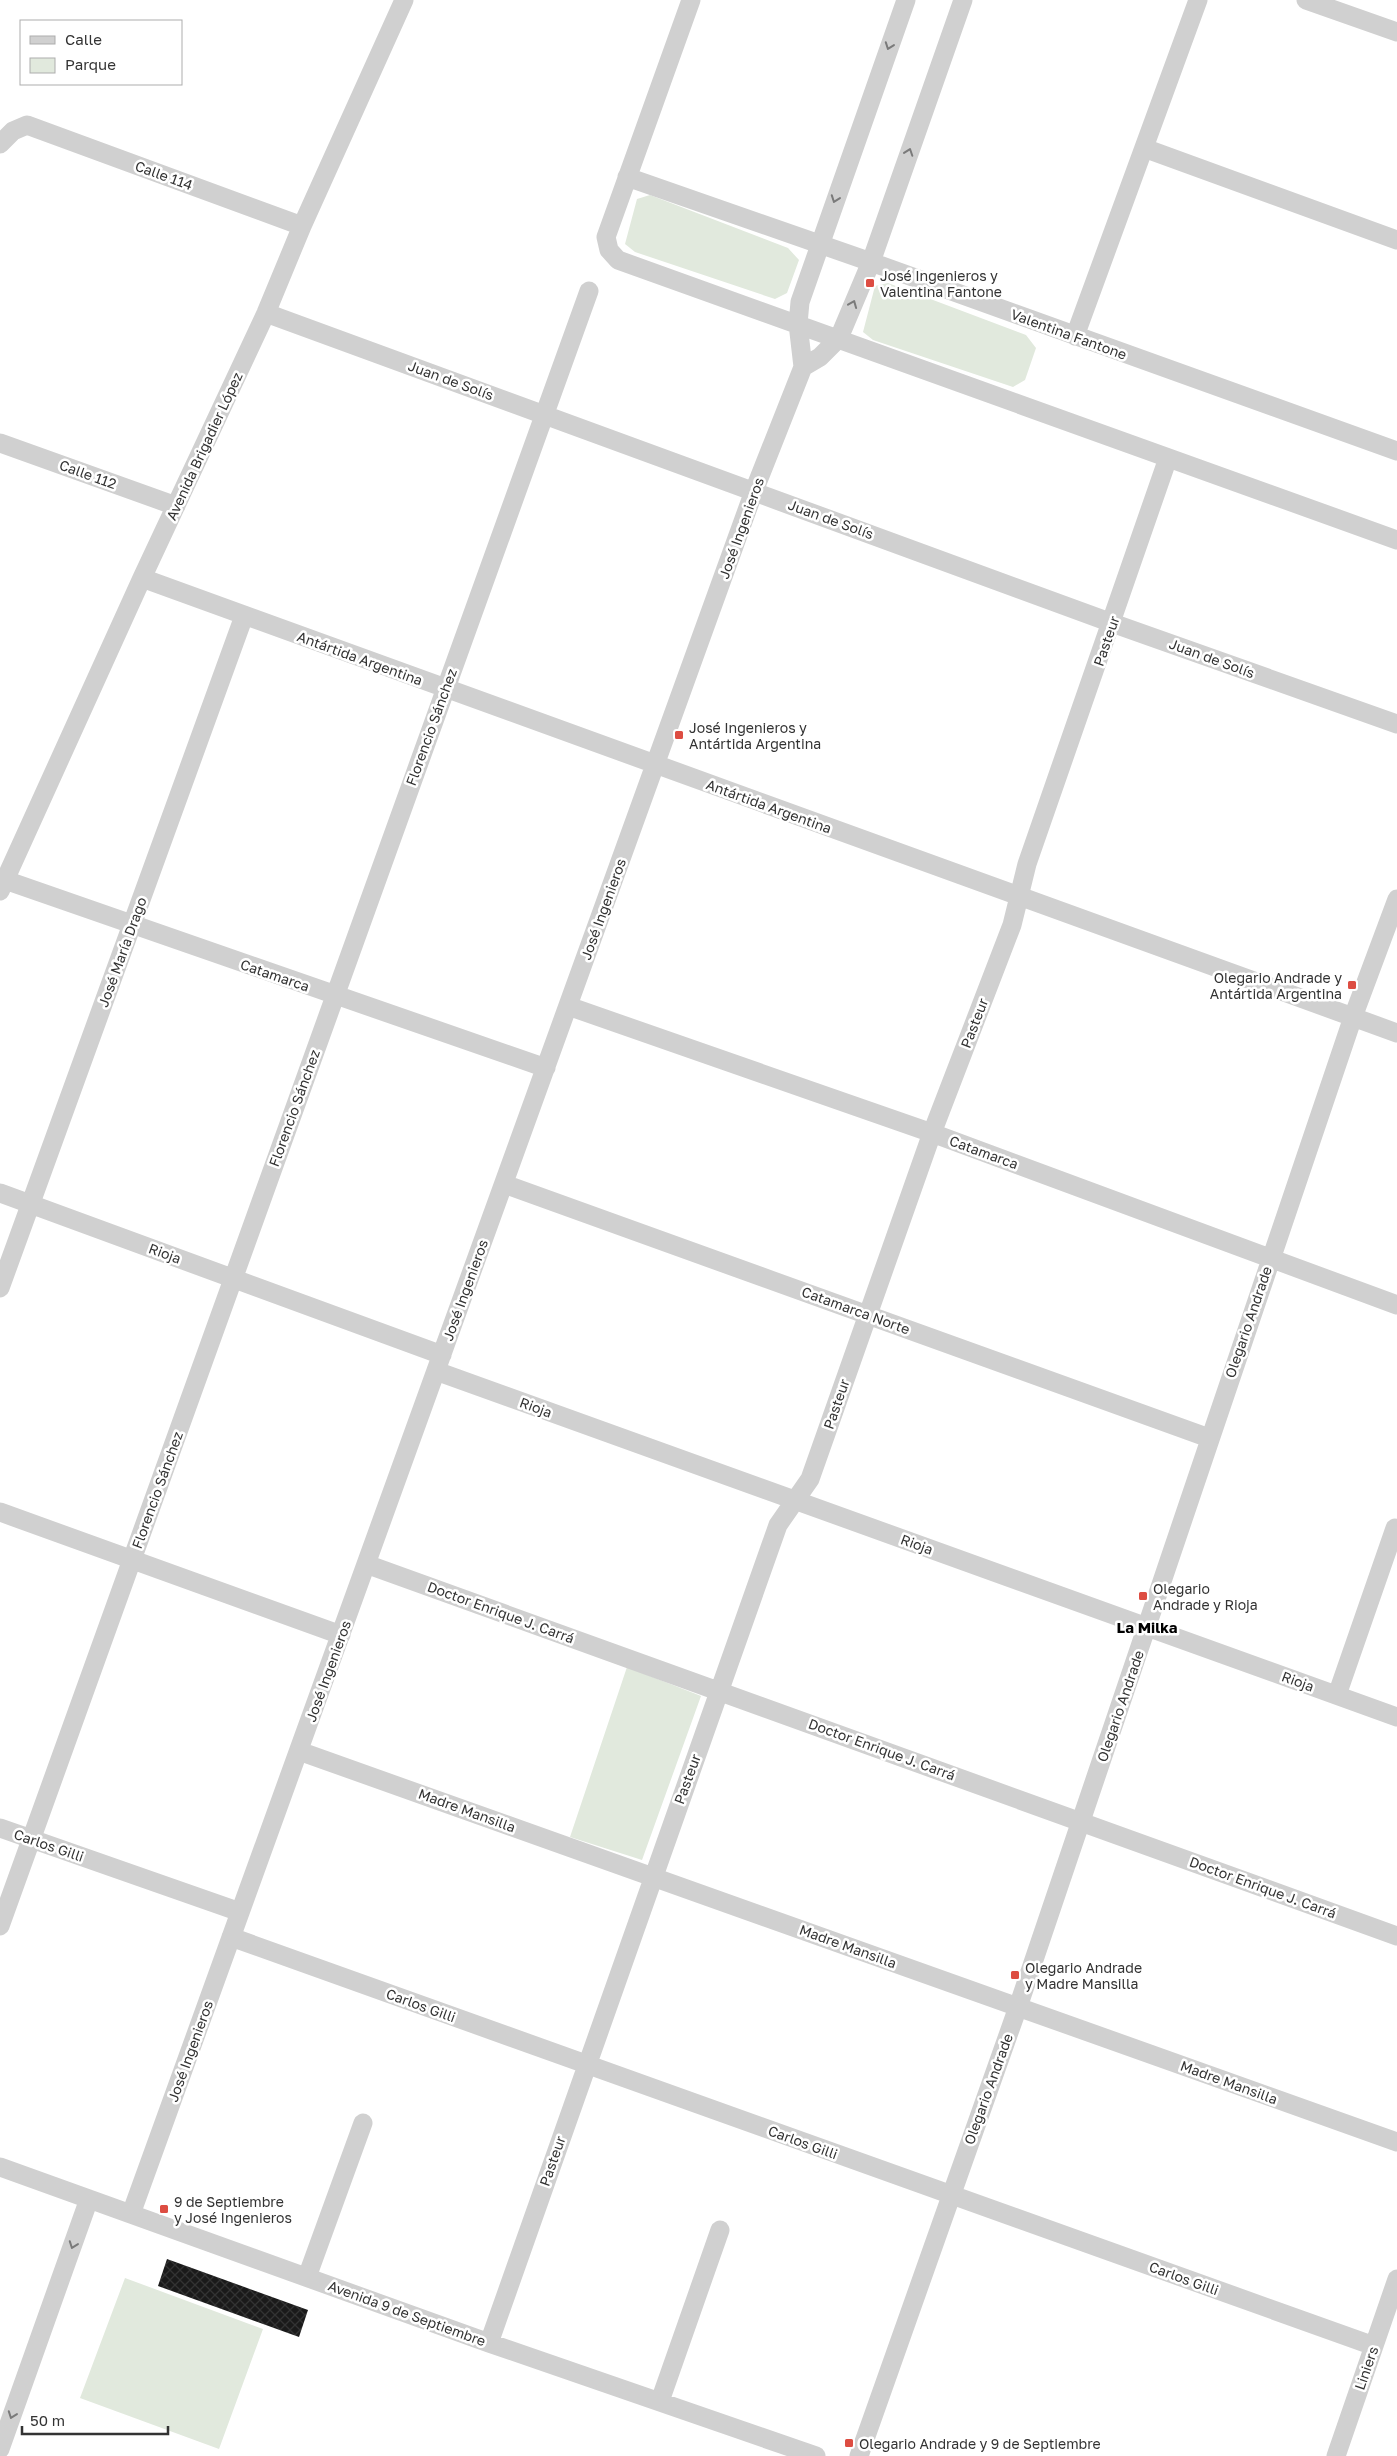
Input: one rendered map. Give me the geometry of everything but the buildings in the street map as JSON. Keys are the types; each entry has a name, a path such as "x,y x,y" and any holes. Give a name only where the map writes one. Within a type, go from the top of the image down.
{"street":[{"name":"Avenida Brigadier López","path":"2,886 142,578 266,313 302,226 404,0"},
{"path":"692,0 606,237 609,250 618,260 1397,540"},
{"path":"906,0 818,243 800,302 798,324 803,367 820,357 839,338 870,262 963,0"},
{"path":"1075,336 1198,0"},
{"path":"1306,0 1397,32"},
{"name":"Calle 114","path":"0,144 13,131 26,125 302,226"},
{"path":"1144,148 1397,240"},
{"name":"Valentina Fantone","path":"628,177 818,243 1397,451"},
{"name":"Florencio Sánchez","path":"0,1926 589,291"},
{"name":"Juan de Solís","path":"266,313 1112,623 1397,724"},
{"name":"José Ingenieros","path":"132,2214 754,491 803,367"},
{"name":"Calle 112","path":"0,443 176,506"},
{"name":"Pasteur","path":"489,2343 652,1876 778,1525 810,1479 932,1133 1012,925 1026,864 1112,623 1168,458"},
{"name":"Antártida Argentina","path":"142,578 1397,1033"},
{"name":"José María Drago","path":"0,1288 244,616"},
{"name":"Catamarca","path":"2,886 131,926 546,1068"},
{"name":"Olegario Andrade","path":"859,2456 1018,2007 1353,1016 1397,899"},
{"name":"Catamarca","path":"568,1006 932,1133 1397,1305"},
{"name":"Catamarca Norte","path":"504,1184 1209,1438"},
{"name":"Rioja","path":"0,1193 233,1278 439,1363 795,1500 1397,1717"},
{"path":"0,1512 341,1635"},
{"path":"1337,1696 1395,1528"},
{"name":"Doctor Enrique J. Carrá","path":"366,1564 1397,1936"},
{"name":"Madre Mansilla","path":"299,1751 1397,2142"},
{"name":"Carlos Gilli","path":"0,1828 240,1912"},
{"name":"Carlos Gilli","path":"231,1938 586,2063 1374,2346"},
{"path":"308,2277 363,2123"},
{"name":"Avenida 9 de Septiembre","path":"0,2167 489,2343 816,2456"},
{"path":"0,2449 89,2199"},
{"path":"660,2401 720,2230"},
{"name":"Liniers","path":"1336,2456 1397,2279"}],"green space":[{"path":"650,195 788,248 799,260 787,293 775,299 635,252 625,244 637,199"},
{"path":"888,283 1026,335 1036,348 1025,380 1013,387 873,340 863,332 875,286"},
{"path":"627,1667 701,1696 642,1860 570,1837"},
{"path":"125,2278 263,2329 219,2449 80,2398"}],"place":[{"name":"José Ingenieros y Valentina Fantone","path":"870,283"},
{"name":"José Ingenieros y Antártida Argentina","path":"679,735"},
{"name":"Olegario Andrade y Antártida Argentina","path":"1352,985"},
{"name":"Olegario Andrade y Rioja","path":"1143,1596"},
{"name":"Olegario Andrade y Madre Mansilla","path":"1015,1975"},
{"name":"9 de Septiembre y José Ingenieros","path":"164,2209"},
{"name":"Olegario Andrade y 9 de Septiembre","path":"849,2443"}],"district":[{"name":"La Milka","path":"1147,1627"}]}
